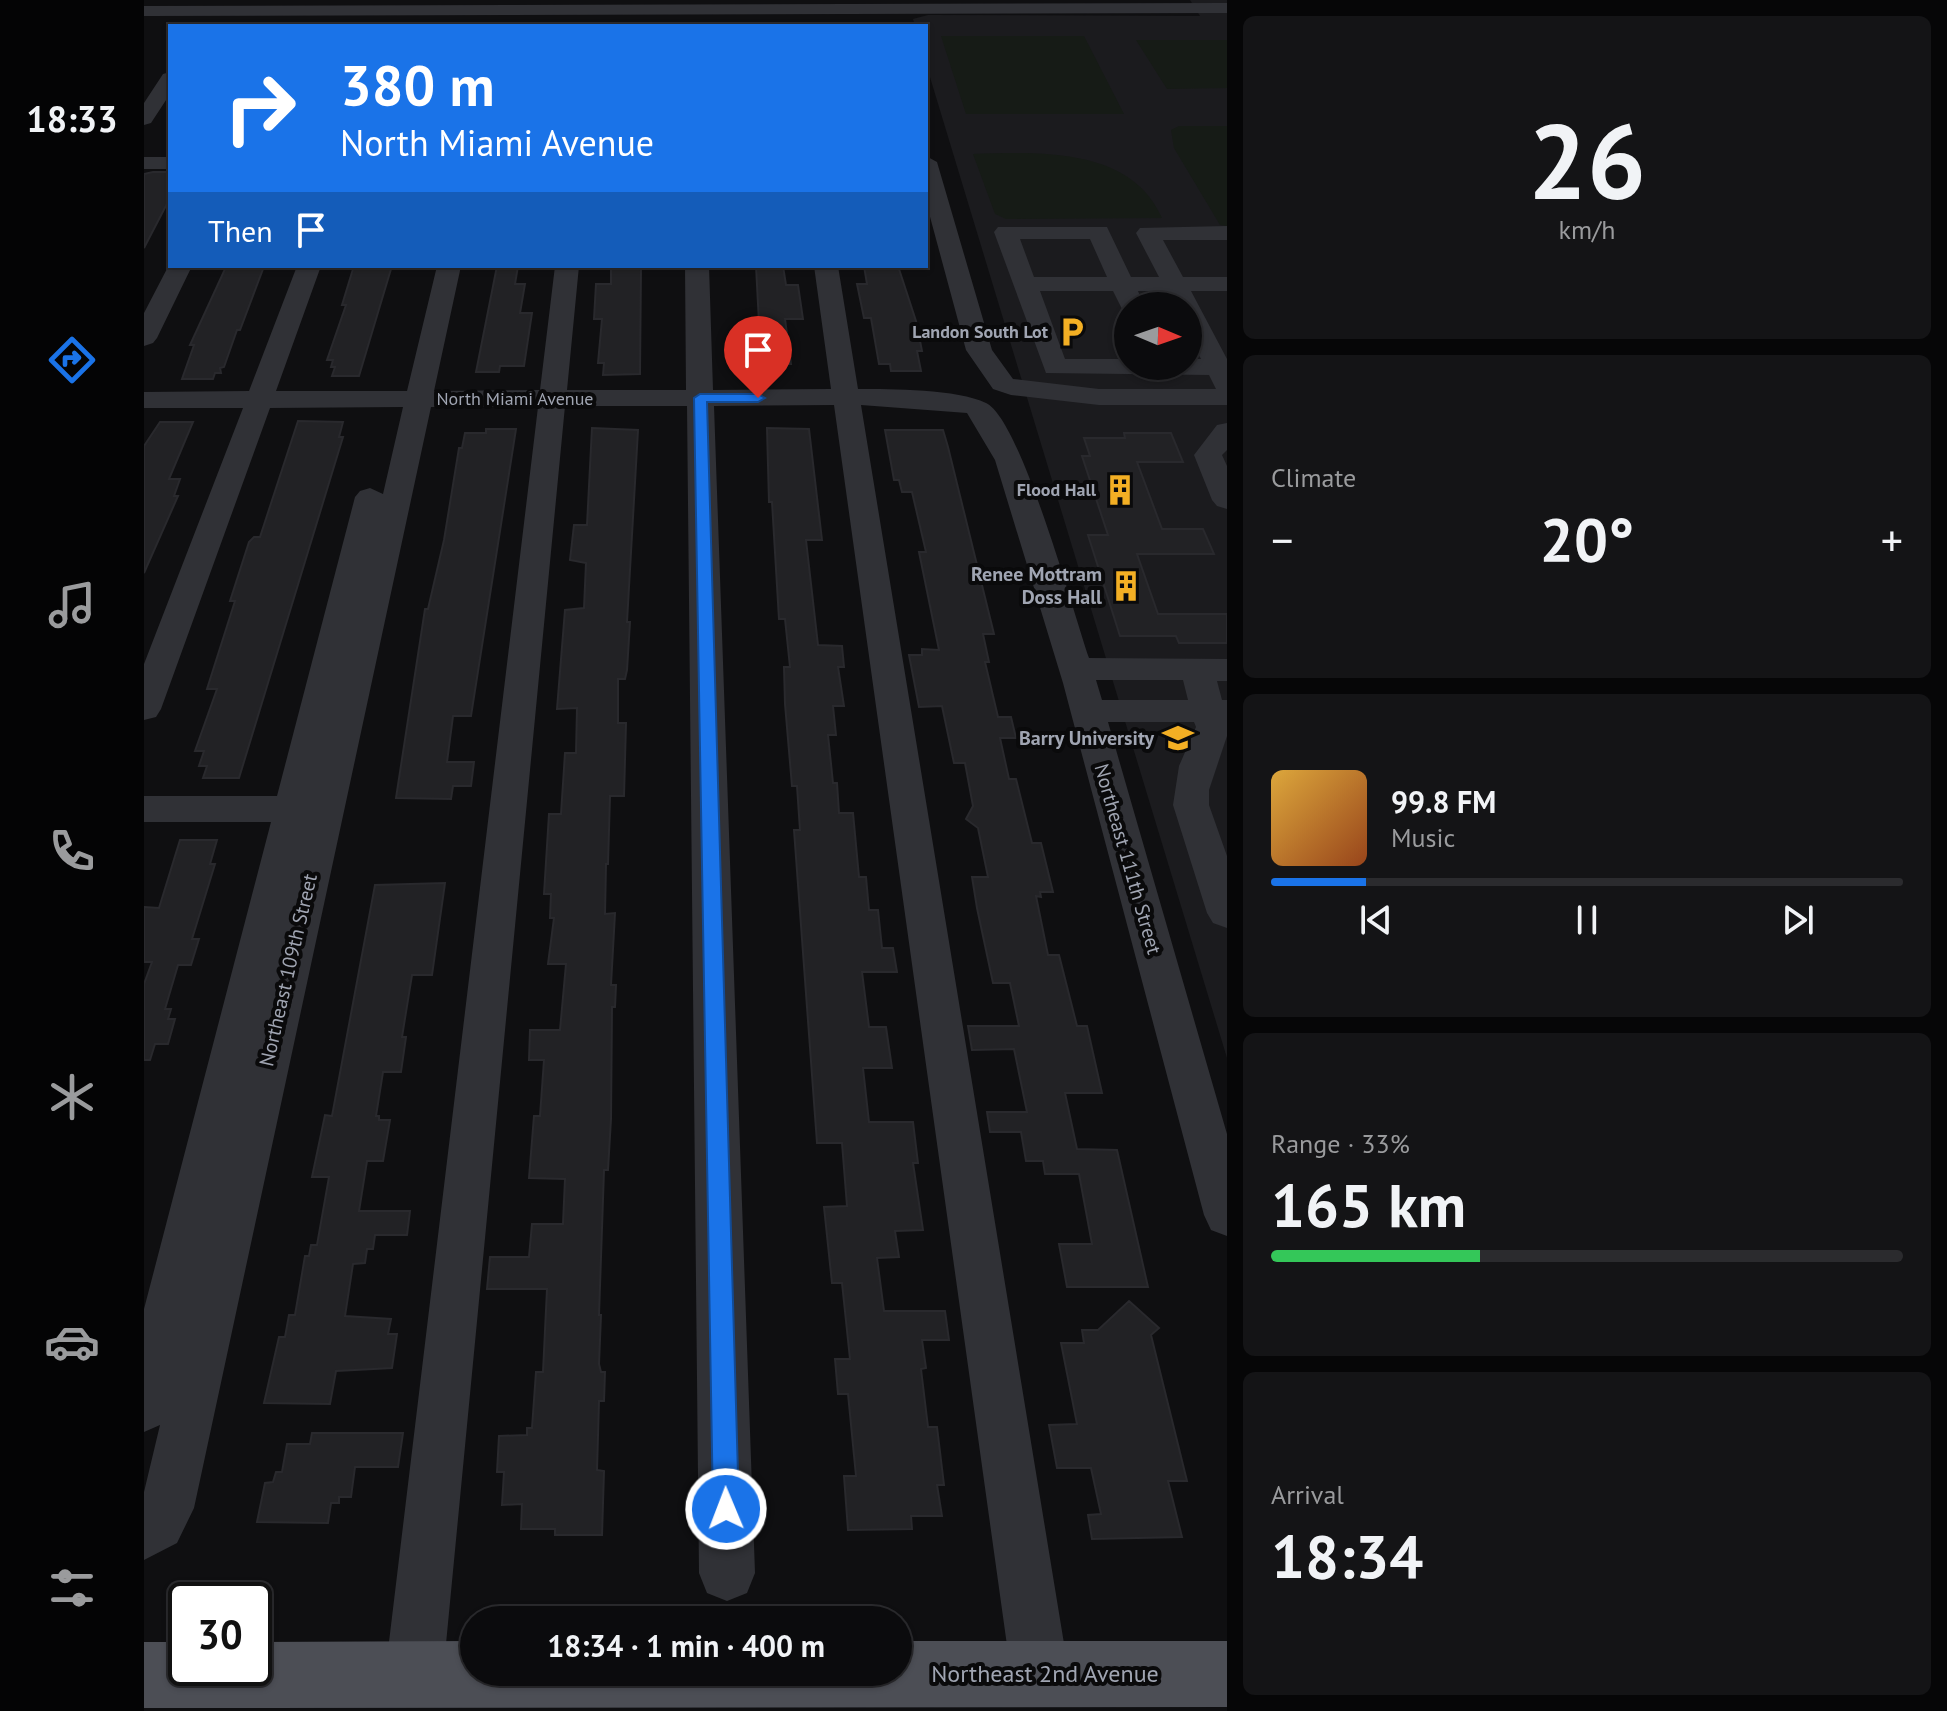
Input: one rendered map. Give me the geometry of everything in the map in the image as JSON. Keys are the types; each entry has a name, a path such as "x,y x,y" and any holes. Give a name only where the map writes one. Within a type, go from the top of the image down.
{"main road":[{"name":"Northeast 2nd Avenue","path":"144,1675 414,1675 686,1693 1040,1674 1141,1692 1227,1674"}],"street":[{"path":"882,4 887,24"},
{"path":"144,8 211,14 691,14 789,13 882,4 1183,4 1227,8"},
{"path":"144,119 168,81"},
{"path":"144,163 168,163"},
{"path":"928,169 979,350 1009,396 1074,402 1099,397 1227,397"},
{"path":"1114,366 1055,367 1006,232 1099,232 1127,292"},
{"path":"1179,292 1148,233 1227,233"},
{"path":"144,338 179,268"},
{"path":"144,709 308,268"},
{"path":"428,268 429,308"},
{"path":"429,308 448,268"},
{"path":"414,1675 567,268"},
{"path":"697,268 727,1573"},
{"path":"826,268 1040,1674"},
{"path":"1025,284 1114,294"},
{"path":"1202,293 1227,284"},
{"name":"Northeast 109th Street","path":"144,1533 158,1524 167,1508 209,1228 429,308"},
{"path":"1202,334 1224,373"},
{"path":"969,396 974,361 979,350"},
{"path":"1202,371 1224,373"},
{"name":"Northeast 111th Street","path":"969,396 990,421 999,448 1009,459 1075,669 1227,1215"},
{"name":"North Miami Avenue","path":"144,400 1009,396"},
{"name":"Northeast 111th Street","path":"1009,396 1007,420 1013,448 1009,459"},
{"path":"1198,397 1224,435 1208,455 1227,500"},
{"path":"1075,669 1212,670 1208,711 1213,727 1197,766 1191,805 1227,913"},
{"path":"1087,711 1208,711"},
{"path":"144,809 308,809"},
{"name":"Northeast 109th Street","path":"144,1407 209,1228"}],"shaded area":[{"name":"Barry University","path":"1190,0 1227,0 1227,1058 928,71 928,24 914,24 913,19 928,15 1200,16"},
{"path":"941,36 1084,36 1124,114 966,114"},
{"path":"1136,40 1227,40 1227,88 1167,89"},
{"path":"1179,126 1227,126 1227,226 1220,225 1174,148 1171,130"},
{"path":"973,154 1054,155 1106,166 1129,178 1148,195 1162,218 1006,219 995,214"}],"building":[{"path":"168,172 168,202 144,248 144,174"},
{"path":"497,268 518,268 515,284 525,284 520,313 532,313 524,366 500,366 499,372 476,372"},
{"path":"611,268 641,268 640,374 603,375 604,363 598,363 602,319 594,319 596,284 611,284"},
{"path":"756,268 783,268 786,285 798,285 803,319 785,319 791,364 765,364 764,360 761,361"},
{"path":"864,268 899,268 916,321 922,351 917,351 921,371 891,371 890,364 879,364 871,318 864,318 857,284 867,284"},
{"path":"225,269 263,269 224,367 220,368 221,373 215,373 213,379 182,379 194,345 190,345"},
{"path":"353,269 391,269 359,376 332,376 335,367 331,367 333,360 327,360 346,305 342,305"},
{"path":"298,421 343,422 339,437 343,437 239,778 203,778 207,766 199,766 204,751 195,751 217,689 207,689 235,601 230,601 249,542 254,537 260,537"},
{"path":"160,422 193,422 169,479 180,479 174,496 178,496 144,573 144,446"},
{"path":"592,428 638,430 627,670 625,679 618,679 618,723 626,723 624,796 610,796 606,864 605,914 615,913 611,985 616,985 615,1007 612,1007 611,1119 608,1170 604,1170 599,1315 599,1364 601,1372 605,1372 604,1401 599,1401 597,1470 604,1471 602,1535 555,1535 555,1529 521,1529 522,1504 502,1505 504,1472 497,1472 499,1436 527,1435 527,1428 532,1428 536,1372 543,1372 547,1289 487,1289 490,1257 529,1257 532,1224 563,1224 565,1179 529,1178 534,1116 540,1116 544,1060 529,1060 530,1030 560,1030 566,964 548,964 554,918 550,918 551,894 544,894 549,814 561,814 565,753 576,753 577,708 557,709 565,610 584,608 586,563 570,560 574,525 587,525"},
{"path":"767,428 809,429 822,540 806,540 818,645 842,646 844,667 838,667 844,706 833,706 836,735 828,735 833,783 837,783 839,813 853,813 859,877 866,877 869,910 878,910 882,948 893,948 897,972 862,972 869,1027 886,1027 892,1068 863,1068 869,1122 913,1122 918,1163 913,1163 923,1230 895,1231 899,1257 877,1258 884,1311 945,1311 949,1340 922,1340 926,1368 921,1369 928,1427 937,1427 944,1485 937,1485 942,1516 911,1516 912,1529 848,1530 844,1476 856,1476 848,1394 838,1394 835,1359 850,1359 842,1283 832,1283 824,1207 847,1206 842,1143 817,1143 794,830 800,830 797,786 792,786 785,704 784,667 790,667 785,619 779,619 772,502 769,502"},
{"path":"486,429 516,429 471,716 453,716 447,762 474,762 471,786 453,786 451,799 396,798 425,609 428,609 444,540 459,448 462,448 465,433 486,433"},
{"path":"885,430 943,430 994,634 983,634 989,662 985,662 998,717 1011,717 1016,738 1000,738 1009,779 1016,779 1032,843 1041,843 1053,892 1040,892 1041,897 1036,896 1048,955 1059,955 1077,1026 1087,1026 1102,1093 1065,1093 1077,1149 1117,1150 1148,1287 1067,1287 1059,1244 1092,1244 1079,1174 1045,1174 1043,1161 1026,1161 1021,1132 990,1132 987,1112 1027,1112 1014,1049 972,1050 968,1026 1019,1026 1010,983 993,983 977,908 972,877 988,877 978,828 966,819 973,806 965,763 954,763 942,706 919,707 909,655 922,655 922,649 939,650 919,552 926,552 912,492 902,492 899,480 894,480"},
{"path":"1124,433 1171,433 1183,462 1137,462 1162,529 1203,529 1214,554 1137,554 1158,614 1227,614 1227,643 1179,643 1176,636 1120,636 1088,535 1108,535 1082,456 1090,456 1084,438 1125,438"},
{"path":"180,840 217,840 210,864 215,864 192,939 199,939 191,965 178,965 165,1009 171,1009 168,1019 175,1019 168,1044 155,1044 150,1060 144,1060 144,984 152,962 144,962 144,907 159,908"},
{"path":"445,883 432,975 412,975 402,1037 406,1037 401,1072 383,1072 376,1116 379,1120 390,1120 383,1161 367,1161 359,1211 410,1211 407,1235 375,1235 373,1249 367,1249 365,1263 353,1264 345,1316 391,1319 388,1334 397,1334 392,1368 336,1371 330,1404 264,1403 279,1337 285,1337 289,1315 295,1315 305,1256 309,1256 311,1245 317,1245 329,1177 312,1177 325,1115 332,1116 375,885"},
{"path":"1129,1301 1159,1328 1151,1335 1187,1481 1168,1481 1182,1537 1092,1539 1088,1515 1101,1514 1091,1468 1057,1468 1049,1425 1077,1424 1061,1343 1084,1343 1082,1330 1098,1330"},
{"path":"312,1433 403,1433 398,1467 355,1467 351,1497 339,1497 339,1503 331,1503 328,1523 257,1522 265,1483 273,1482 276,1472 282,1472 287,1444 310,1444"}],"place":[{"name":"Landon South Lot","path":"1072,332"},
{"name":"Flood Hall","path":"1120,490"},
{"name":"Renee Mottram Doss Hall","path":"1126,586"},
{"name":"Barry University","path":"1178,738"}],"route":[{"path":"726,1509 700,398 758,398"}]}
